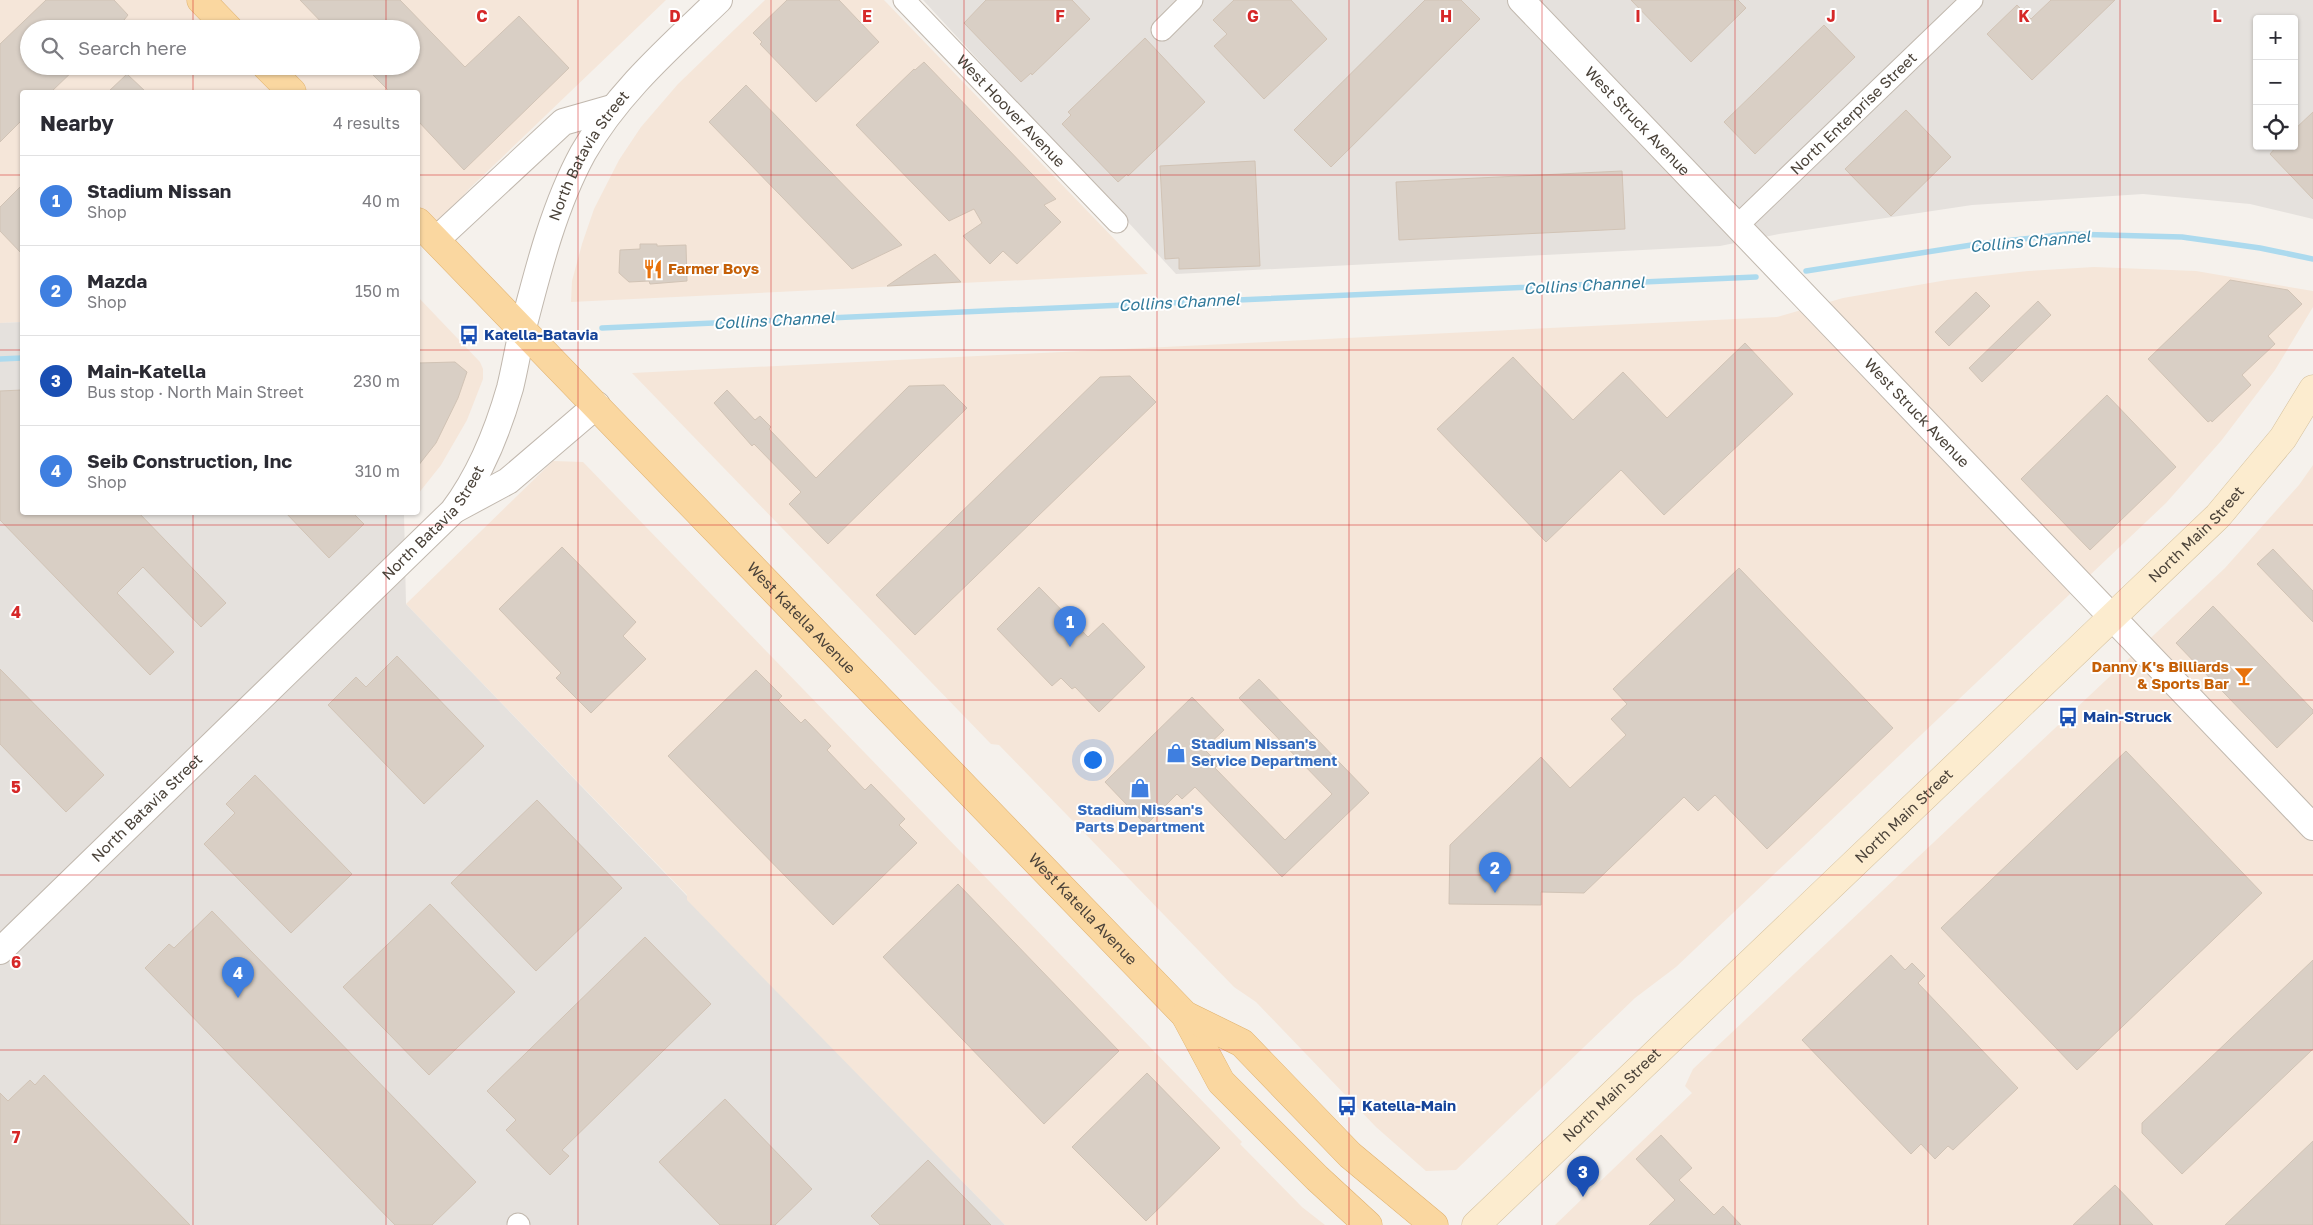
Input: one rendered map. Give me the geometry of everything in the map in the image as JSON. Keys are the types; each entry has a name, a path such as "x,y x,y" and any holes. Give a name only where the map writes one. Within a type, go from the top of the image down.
{"main road":[{"path":"201,0 220,20"},
{"path":"275,75 290,90"},
{"name":"West Katella Avenue","path":"427,231 1184,1015 1221,1082 1317,1178 1368,1225"},
{"name":"North Main Street","path":"1476,1225 2111,616 2218,516 2283,438 2313,389"},
{"name":"West Katella Avenue","path":"1184,1015 1242,1043 1350,1154 1434,1225"}],"street":[{"name":"North Batavia Street","path":"0,951 453,511 465,495 498,425 510,388 536,277 563,198 583,154 612,108 645,72 719,0"},
{"name":"West Hoover Avenue","path":"904,0 1117,222"},
{"path":"1162,30 1192,0"},
{"name":"West Struck Avenue","path":"1521,0 2313,827"},
{"name":"North Enterprise Street","path":"1737,226 1972,0"},
{"path":"427,231 563,122 612,108"},
{"path":"453,511 508,482 597,405"}],"shaded area":[{"path":"0,0 666,0 469,189 420,246 420,90 20,90 20,322 0,323"},
{"path":"765,0 884,0 1148,274 571,302 572,281 582,244 594,209 619,160 641,127 678,84"},
{"path":"923,0 2313,0 2313,219 2250,204 2143,194 1972,205 1779,234 1720,246 1176,274"},
{"path":"2094,267 2196,271 2313,291 2313,307 2275,370 2221,441 2166,503 1676,967 1635,998 1456,1170 1426,1171 1376,1127 1256,1002 1234,987 999,745 991,744 632,373 1777,317 1843,298 1947,280 2028,271"},
{"path":"420,299 480,362 483,369 483,379 467,420 441,465 420,491"},
{"path":"20,322 20,515 404,515 406,604 687,896 687,900 1005,1225 0,1225 0,323"},
{"path":"553,461 583,462 1242,1142 1240,1144 1302,1207 1325,1225 1005,1225 686,900 687,895 406,604"},
{"path":"2313,465 2313,1225 1555,1225 1692,1093 1685,1086 1693,1069 2225,568 2299,485"}],"building":[{"path":"46,0 114,0 128,15 124,20 25,20"},
{"path":"300,0 400,0 419,20 319,20"},
{"path":"787,0 839,0 879,42 816,102 760,44 762,42 753,33"},
{"path":"986,0 1072,0 1090,19 1032,75 1031,73 1021,82 964,23"},
{"path":"1234,0 1291,0 1327,39 1264,99 1214,46 1227,34 1213,20"},
{"path":"1425,0 1461,0 1480,19 1331,167 1294,130"},
{"path":"1631,0 1738,0 1746,8 1691,62"},
{"path":"2051,0 2115,0 2032,80 1987,34 2017,5 2031,19"},
{"path":"519,16 569,68 464,170 420,123 420,90 388,90 373,75 420,75 420,21 465,67"},
{"path":"20,25 20,75 69,75 53,90 20,90 20,122 0,142 0,44"},
{"path":"1824,25 1855,57 1755,154 1724,122"},
{"path":"1145,38 1205,102 1128,176 1127,174 1118,182 1062,124 1071,115 1068,112"},
{"path":"924,62 1056,199 1044,205 1061,222 1017,264 1003,251 990,264 963,236 982,223 974,209 949,221 856,125 914,69"},
{"path":"128,75 144,90 110,90"},
{"path":"746,85 902,245 852,269 709,122"},
{"path":"1906,110 1951,157 1891,216 1845,169"},
{"path":"2313,112 2313,199 2270,154 2274,150 2298,150 2298,126"},
{"path":"1255,161 1260,266 1179,269 1179,258 1165,259 1160,166"},
{"path":"1622,171 1625,229 1399,240 1396,182"},
{"path":"20,187 20,252 0,231 0,207"},
{"name":"Farmer Boys","path":"640,244 657,244 657,246 686,245 687,281 650,284 649,281 629,282 619,273 620,250 640,249"},
{"path":"935,254 961,282 887,286 915,267"},
{"path":"2230,280 2288,290 2302,304 2268,336 2275,344 2242,375 2251,385 2212,422 2211,420 2208,422 2148,359"},
{"path":"1976,292 1990,306 1949,346 1935,332"},
{"path":"2038,301 2051,315 1982,382 1969,368"},
{"path":"1745,343 1793,394 1664,515 1621,470 1546,542 1437,429 1513,357 1573,420 1623,372 1667,418"},
{"path":"455,362 467,372 458,398 436,443 420,463 420,363"},
{"path":"1130,376 1156,402 915,635 876,595 1100,377"},
{"path":"944,385 967,408 828,544 789,504 801,492 754,444 752,446 714,403 727,390 755,420 760,416 771,427 769,429 816,478 909,386"},
{"path":"20,390 20,515 141,515 226,603 201,627 143,567 117,593 174,652 150,675 0,520 0,391"},
{"path":"2107,395 2176,467 2090,550 2021,479"},
{"path":"288,515 355,515 364,524 329,558"},
{"path":"562,547 636,622 623,636 646,659 591,713 556,678 561,673 499,609"},
{"path":"2273,549 2313,591 2313,622 2257,564"},
{"path":"1739,568 1893,728 1767,849 1715,795 1698,811 1684,797 1584,893 1541,892 1541,905 1449,904 1450,845 1541,757 1570,788 1626,735 1611,719 1627,704 1613,689"},
{"path":"1039,587 1088,637 1103,623 1145,667 1099,712 1075,687 1072,689 1061,678 1052,686 997,629"},
{"name":"Danny K's Billiards & Sports Bar","path":"2213,606 2313,710 2313,713 2277,748 2176,643"},
{"path":"397,656 484,746 424,804 328,705 356,677 366,687"},
{"path":"0,669 104,775 66,812 0,744"},
{"path":"756,670 782,696 778,700 801,723 805,719 831,746 827,750 865,790 871,784 905,819 899,825 917,843 833,925 668,756"},
{"path":"1259,679 1369,793 1282,877 1195,787 1182,799 1177,794 1146,825 1105,782 1192,697 1224,730 1204,749 1219,764 1215,768 1285,840 1332,794 1239,698"},
{"path":"2126,751 2262,893 2077,1070 1941,928"},
{"path":"255,775 352,874 291,933 204,844 235,813 226,804"},
{"path":"537,800 622,888 536,971 451,883"},
{"path":"958,884 1119,1051 1044,1124 883,957"},
{"path":"430,904 515,992 429,1075 343,987"},
{"path":"212,911 476,1182 432,1225 395,1225 145,968 169,944 174,948"},
{"path":"645,937 711,1004 562,1150 569,1156 550,1175 506,1130 516,1120 487,1091"},
{"path":"1891,955 1905,970 1912,963 1925,976 1918,983 2018,1088 1953,1150 1948,1146 1935,1159 1921,1144 1911,1154 1802,1040"},
{"path":"2313,960 2313,1049 2182,1174 2142,1133 2142,1123"},
{"path":"1147,1073 1220,1148 1146,1221 1072,1147"},
{"path":"44,1075 190,1225 0,1225 0,1093 8,1101 30,1080 35,1085"},
{"path":"725,1099 812,1189 775,1225 720,1225 659,1162"},
{"path":"1661,1135 1692,1168 1679,1180 1714,1215 1723,1206 1741,1225 1649,1225 1675,1200 1636,1159"},
{"path":"2313,1141 2313,1225 2225,1225"},
{"path":"928,1160 991,1225 880,1225 871,1216"},
{"path":"2115,1185 2153,1225 2073,1225"}],"waterway":[{"name":"Collins Channel","path":"1806,271 1978,244 2068,234 2182,237 2260,248 2313,259"},
{"name":"Collins Channel","path":"602,328 1756,277"},
{"name":"Collins Channel","path":"0,359 20,358"}],"place":[{"name":"Farmer Boys","path":"653,269"},
{"name":"Katella-Batavia","path":"469,335"},
{"name":"Stadium Nissan","path":"1070,647"},
{"name":"Danny K's Billiards & Sports Bar","path":"2244,676"},
{"name":"Main-Struck","path":"2068,717"},
{"name":"Stadium Nissan's Service Department","path":"1176,753"},
{"name":"Stadium Nissan's Parts Department","path":"1140,788"},
{"name":"Mazda","path":"1495,893"},
{"name":"Seib Construction, Inc","path":"238,998"},
{"name":"Katella-Main","path":"1347,1106"},
{"name":"Main-Katella","path":"1583,1197"}]}
